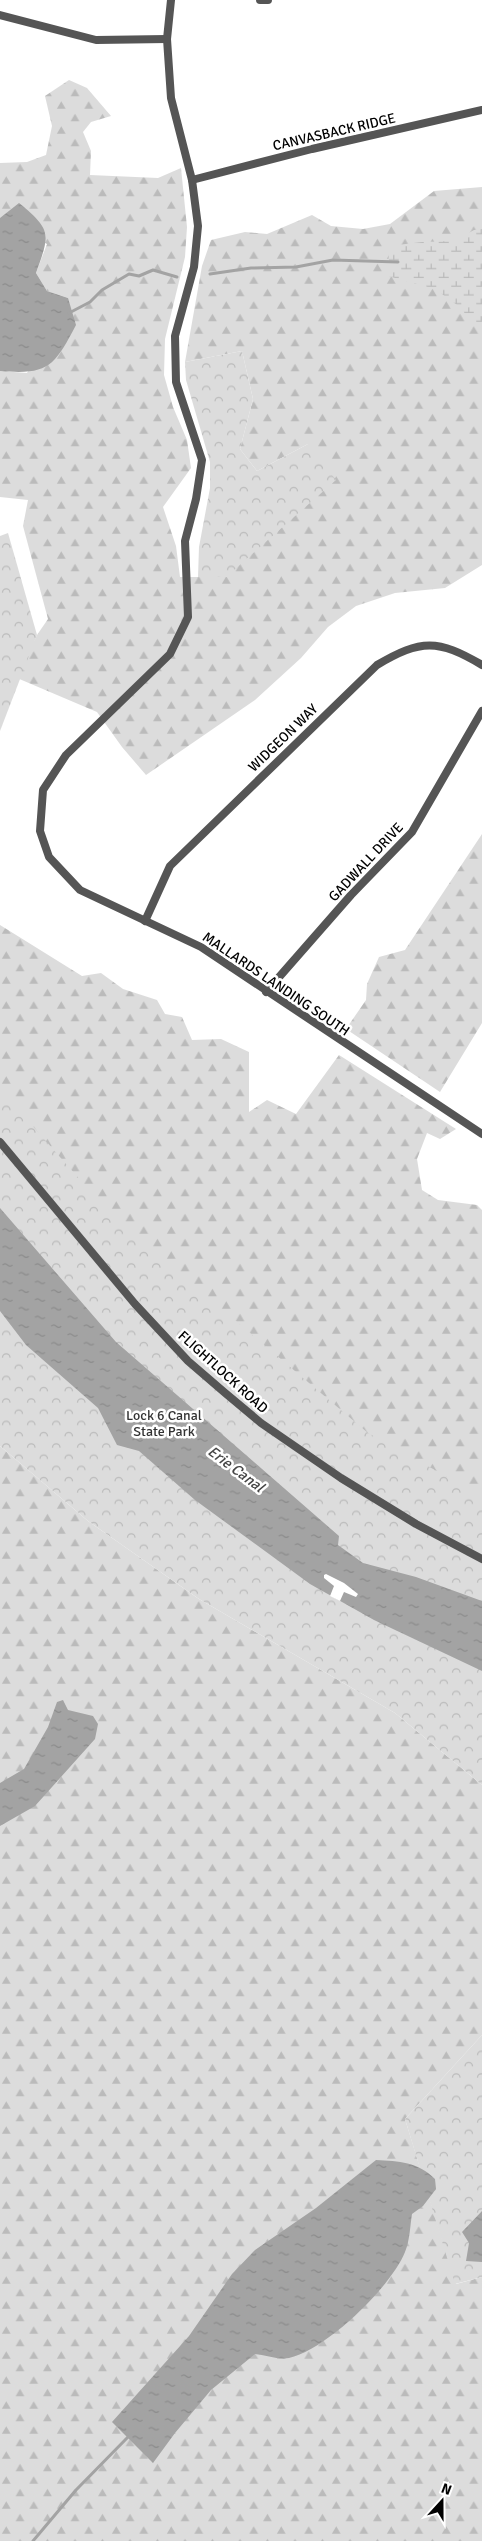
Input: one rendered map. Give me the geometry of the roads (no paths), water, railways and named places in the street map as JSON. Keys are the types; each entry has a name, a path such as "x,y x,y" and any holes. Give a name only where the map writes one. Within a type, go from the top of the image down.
{"street":[{"name":"MALLARDS LANDING SOUTH","path":"171,0 167,39 171,98 192,180 198,226 194,267 175,336 176,382 202,460 196,499 185,541 188,617 170,654 66,755 43,790 40,831 49,857 80,890 201,947 482,1134"},
{"path":"260,0 268,0"},
{"path":"0,15 96,40 167,39"},
{"name":"CANVASBACK RIDGE","path":"192,180 312,149 482,110"},
{"name":"WIDGEON WAY","path":"145,921 170,866 377,664 406,648 428,645 452,650 482,665"},
{"name":"GADWALL DRIVE","path":"266,992 351,895 412,832 482,711"},
{"name":"FLIGHTLOCK ROAD","path":"0,1142 135,1304 188,1360 209,1379 261,1423 341,1478 416,1524 482,1559"}],"water":[{"path":"19,203 38,220 45,234 44,249 36,273 47,291 68,298 76,325 62,350 48,365 29,371 0,371 0,218"},
{"name":"Erie Canal","path":"0,1208 116,1342 339,1536 338,1545 363,1563 416,1577 482,1601 482,1671 374,1620 310,1584 195,1500 139,1451 117,1445 98,1408 26,1345 0,1311"},
{"path":"63,1700 68,1710 93,1716 98,1724 95,1739 35,1806 0,1826 0,1783 24,1769 48,1727 57,1702"},
{"path":"376,2160 400,2162 415,2166 429,2173 435,2179 436,2189 423,2206 412,2214 407,2247 398,2266 372,2299 356,2315 321,2343 304,2353 289,2358 276,2358 255,2354 211,2390 153,2463 112,2422 189,2336 232,2274 255,2250 316,2208"},
{"path":"482,2211 482,2262 466,2261 469,2243 462,2232"}],"waterway":[{"path":"210,274 251,268 296,267 333,260 398,262"},
{"path":"69,313 90,302 102,290 129,274 139,276 153,270 177,277"},
{"path":"33,2541 76,2490 128,2437"}],"park label":[{"name":"Lock 6 Canal State Park","path":"164,1424"}]}
